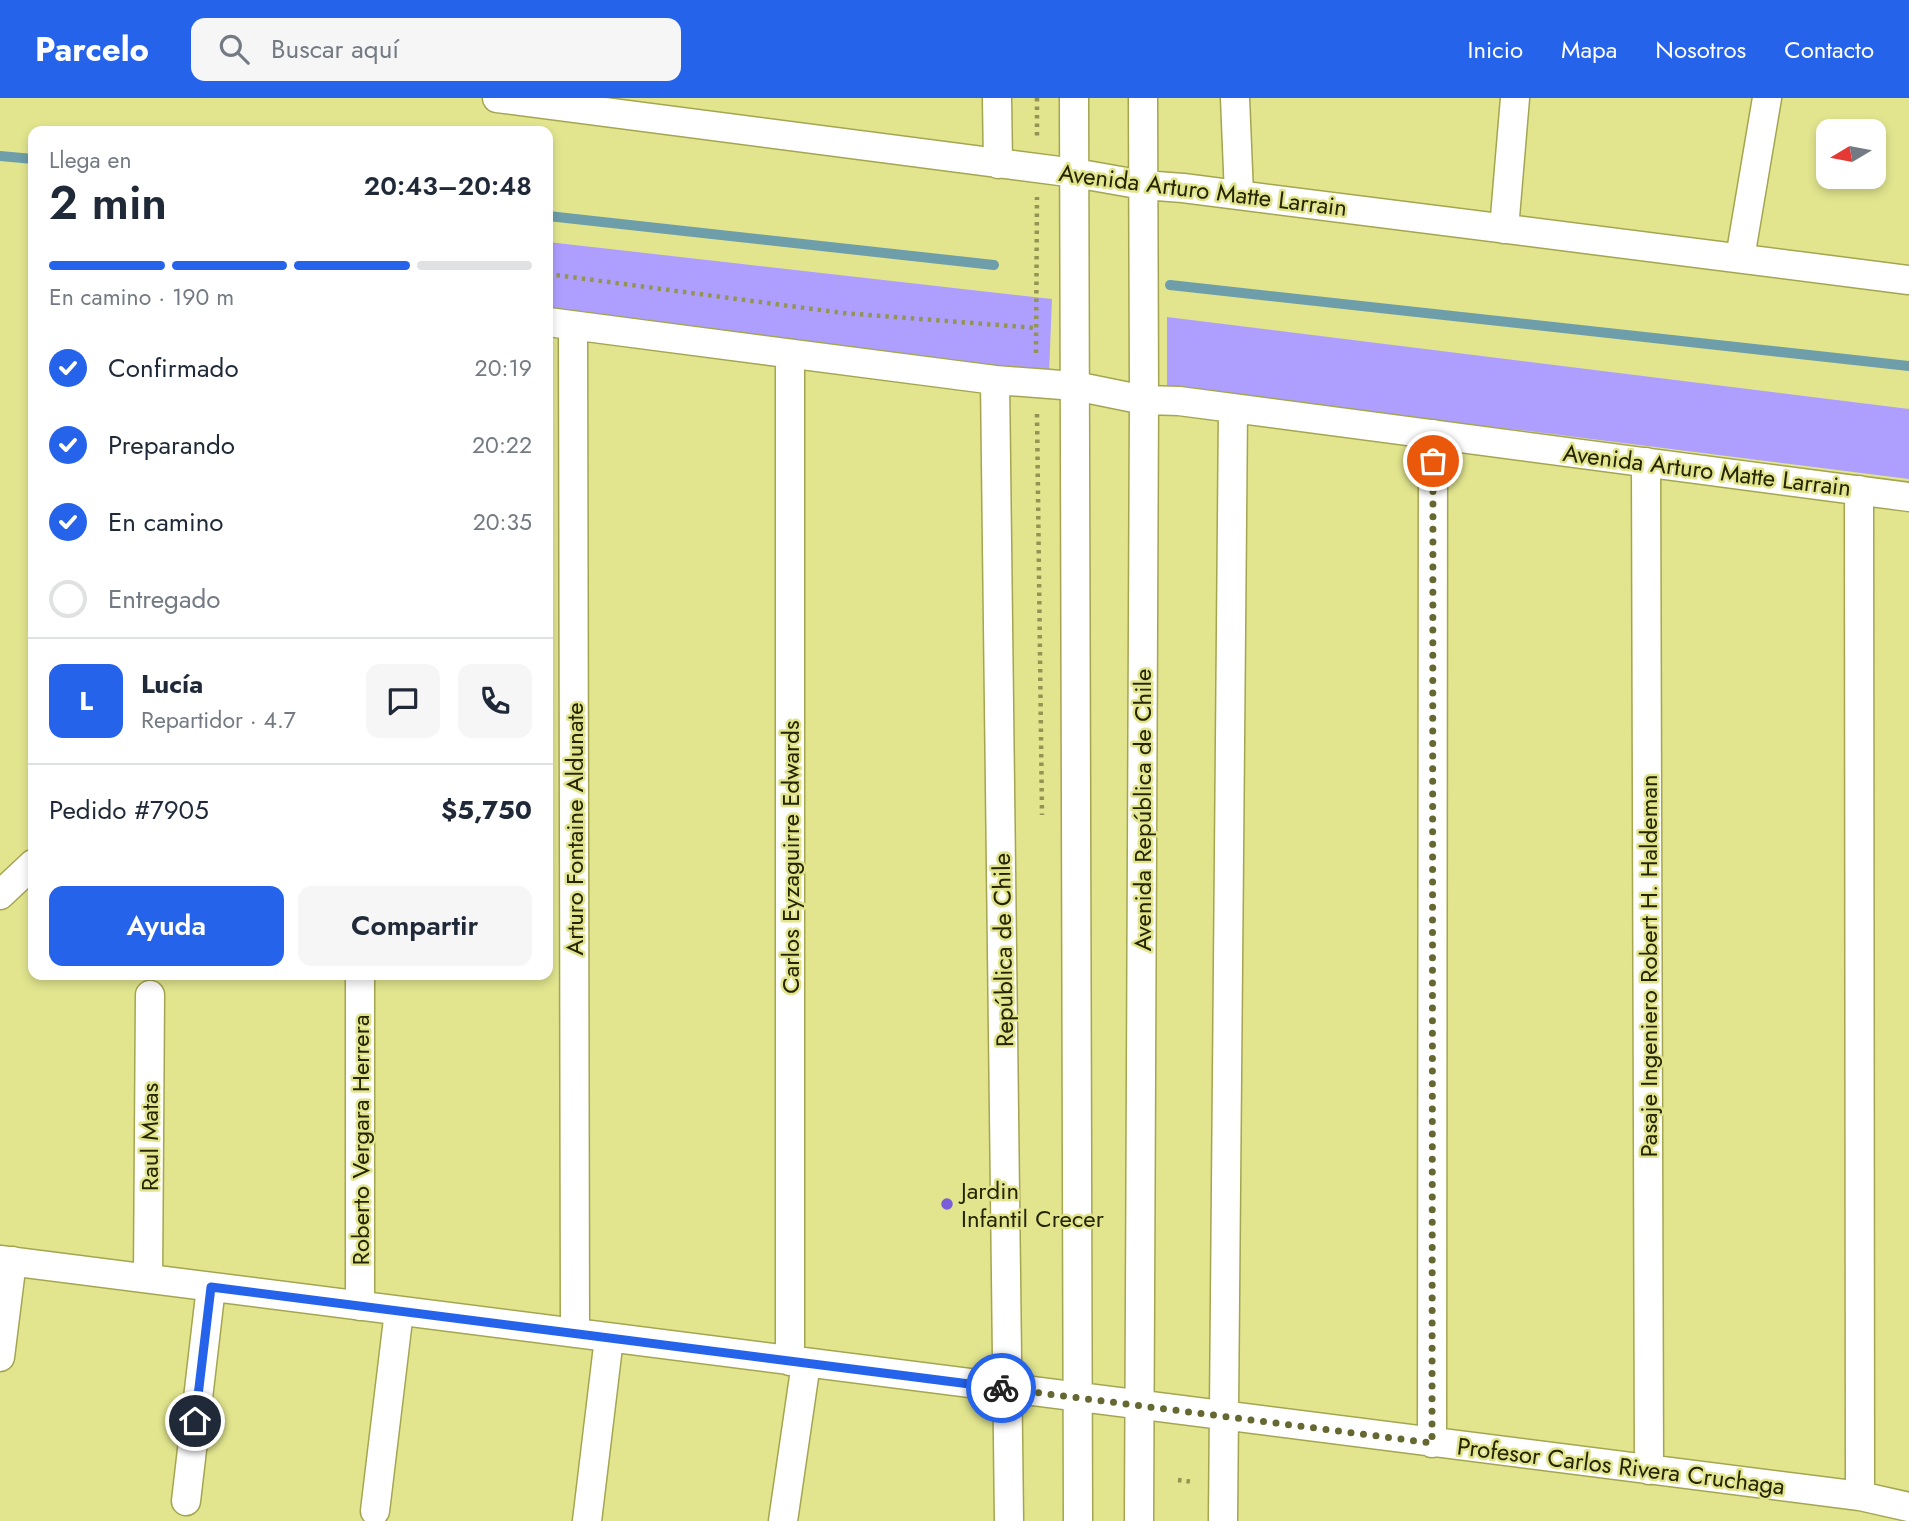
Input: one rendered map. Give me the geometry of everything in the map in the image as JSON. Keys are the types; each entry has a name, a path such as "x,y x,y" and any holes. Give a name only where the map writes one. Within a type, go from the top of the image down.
{"street":[{"name":"Avenida Arturo Matte Larrain","path":"497,98 662,108 1143,186 1238,195 1909,280"},
{"path":"997,98 998,164"},
{"path":"1074,98 1078,1521"},
{"name":"Avenida República de Chile","path":"1139,1521 1143,98"},
{"path":"1235,98 1238,195"},
{"path":"1504,229 1515,98"},
{"path":"1740,258 1767,98"},
{"name":"Avenida Arturo Matte Larrain","path":"561,324 995,380 1075,386 1144,400 1433,434 1909,496"},
{"name":"Arturo Fontaine Aldunate","path":"561,324 575,1333"},
{"name":"Carlos Eyzaguirre Edwards","path":"783,1521 798,1362 790,354"},
{"name":"República de Chile","path":"995,380 1010,1389 1009,1521"},
{"path":"1223,1521 1233,409"},
{"path":"1432,1443 1433,434"},
{"name":"Pasaje Ingeniero Robert H. Haldeman","path":"1646,462 1649,1470"},
{"path":"1859,490 1860,1496"},
{"path":"0,895 28,869"},
{"name":"Roberto Vergara Herrera","path":"360,980 360,1306"},
{"name":"Raul Matas","path":"148,1278 150,995"},
{"path":"0,1357 6,1260"},
{"name":"Profesor Carlos Rivera Cruchaga","path":"6,1260 1860,1496 1909,1507"},
{"path":"186,1501 211,1287"},
{"path":"375,1511 399,1311"},
{"path":"587,1521 609,1338"}],"path":[{"path":"553,275 843,313 1037,328"}],"shaded area":[{"path":"553,243 1052,299 1049,374 553,309"},
{"path":"1167,317 1909,409 1909,479 1528,431 1167,391"}],"waterway":[{"path":"0,156 28,159"},
{"path":"553,217 994,265"},
{"path":"1170,285 1909,366"}],"way so far":[{"path":"1001,1388 1432,1443 1433,461"}],"place":[{"name":"Jardin Infantil Crecer","path":"947,1204"}],"route":[{"path":"195,1421 211,1287 1001,1388"}]}
